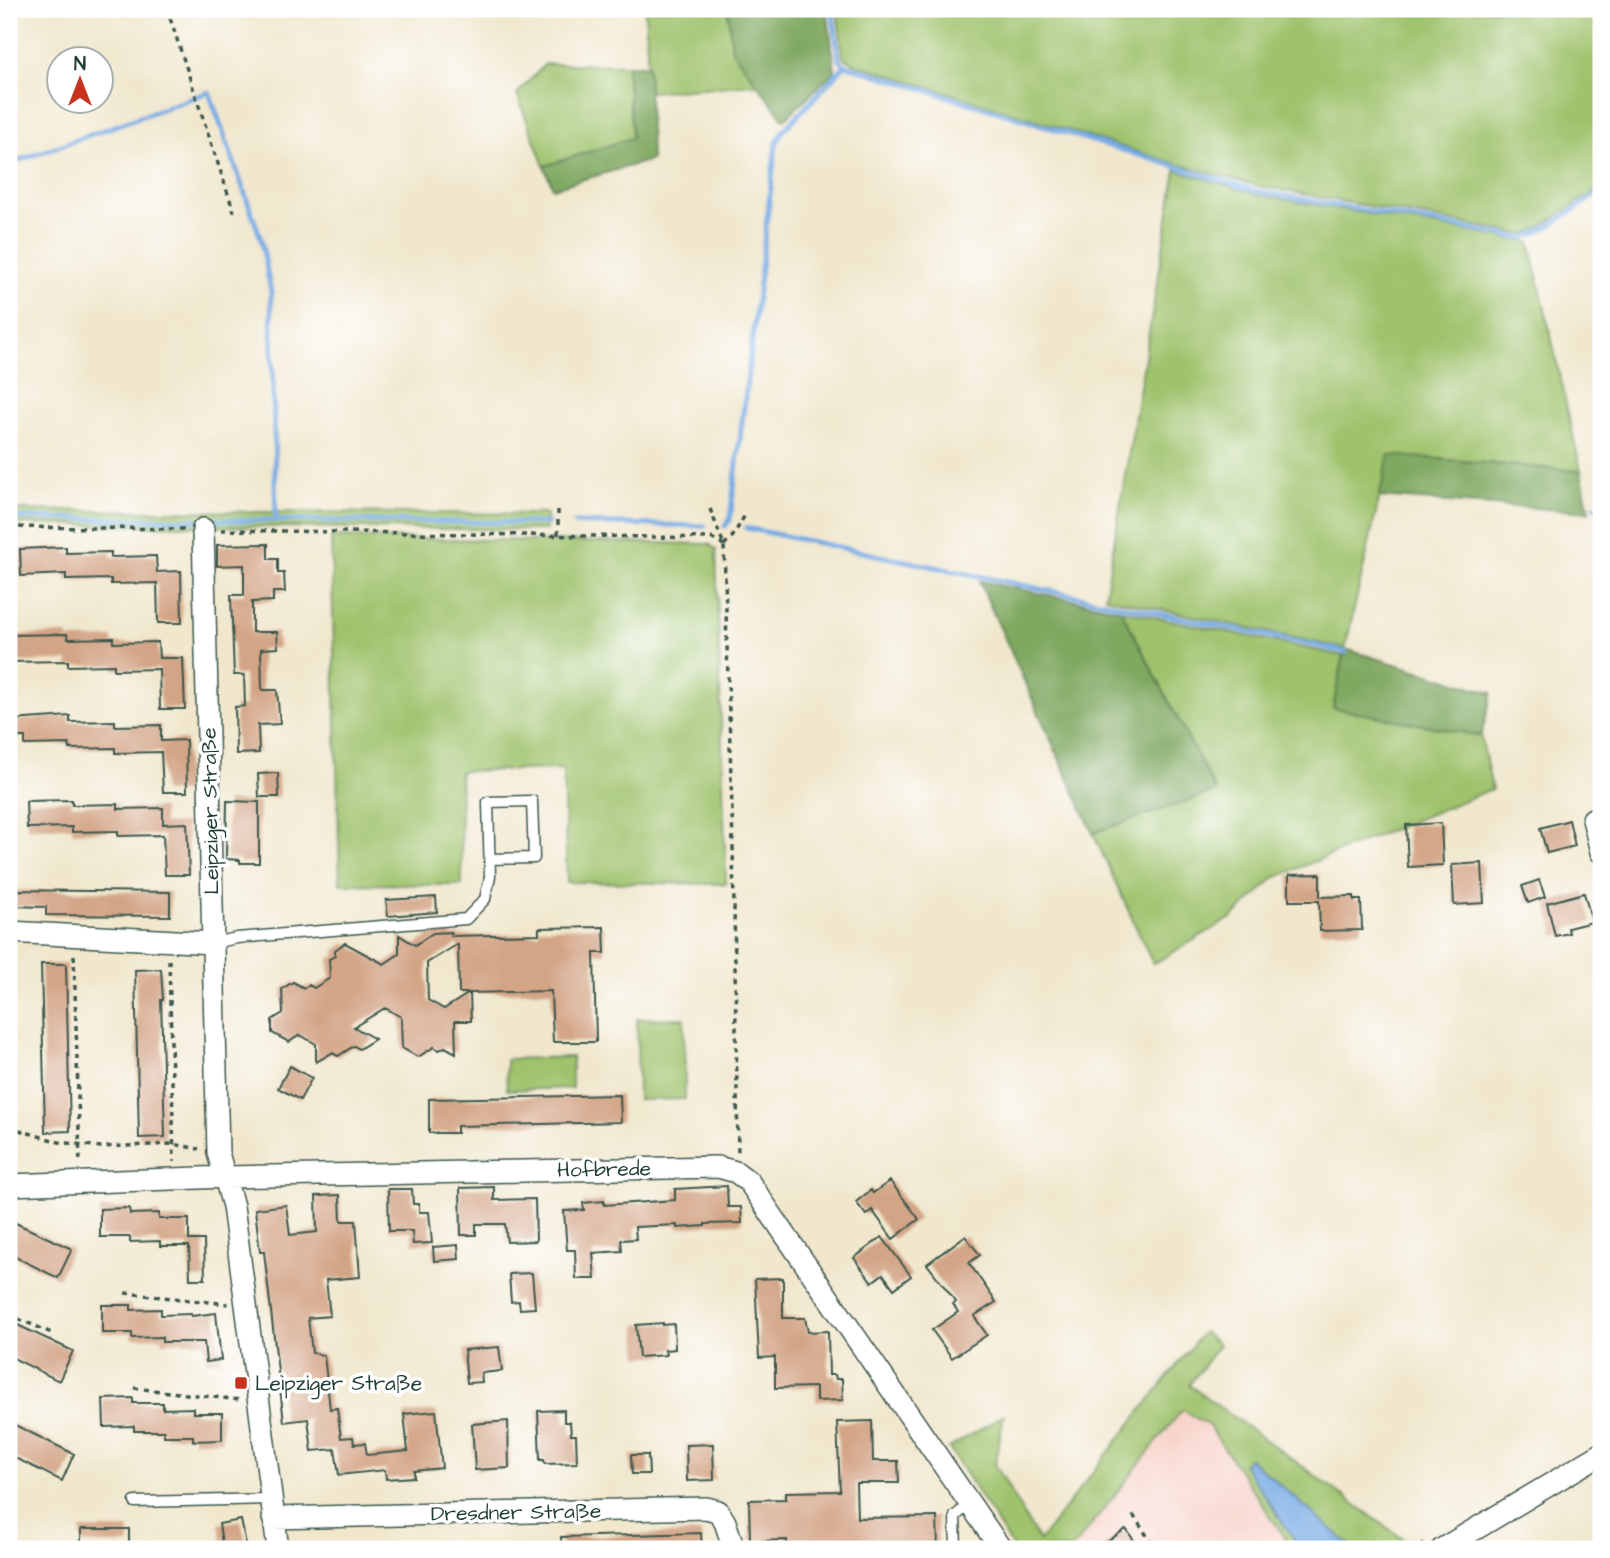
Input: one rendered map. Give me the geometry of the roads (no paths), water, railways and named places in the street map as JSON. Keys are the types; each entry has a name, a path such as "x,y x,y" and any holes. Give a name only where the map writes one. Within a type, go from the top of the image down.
{"street":[{"name":"Leipziger Straße","path":"203,530 218,1153 233,1206 278,1549"},
{"path":"1593,819 1601,852"},
{"path":"9,932 213,943"},
{"name":"Hofbrede","path":"9,1185 226,1177 718,1167 736,1172 749,1182 970,1504"},
{"path":"1442,1549 1601,1454"},
{"path":"970,1504 1001,1549"},
{"name":"Dresdner Straße","path":"272,1508 706,1508 718,1511 725,1522 734,1549"}],"lane":[{"path":"213,943 237,938 467,919 485,899 490,877 488,802 532,801 534,858 490,859"},
{"path":"135,1502 272,1508"},
{"path":"956,1549 955,1516 970,1504"}],"water":[{"path":"1249,1458 1352,1549 1301,1549 1243,1464"}],"waterway":[{"path":"832,9 839,59 845,65 1256,191 1521,238 1550,225 1601,191"},
{"path":"725,526 730,520 776,145 782,132 845,65"},
{"path":"9,164 209,92 261,239 271,292 276,520"},
{"path":"1594,506 1601,507"},
{"path":"9,518 548,523"},
{"path":"575,523 705,526"},
{"path":"746,528 1346,652"}],"place":[{"name":"Leipziger Straße","path":"241,1383"}]}
